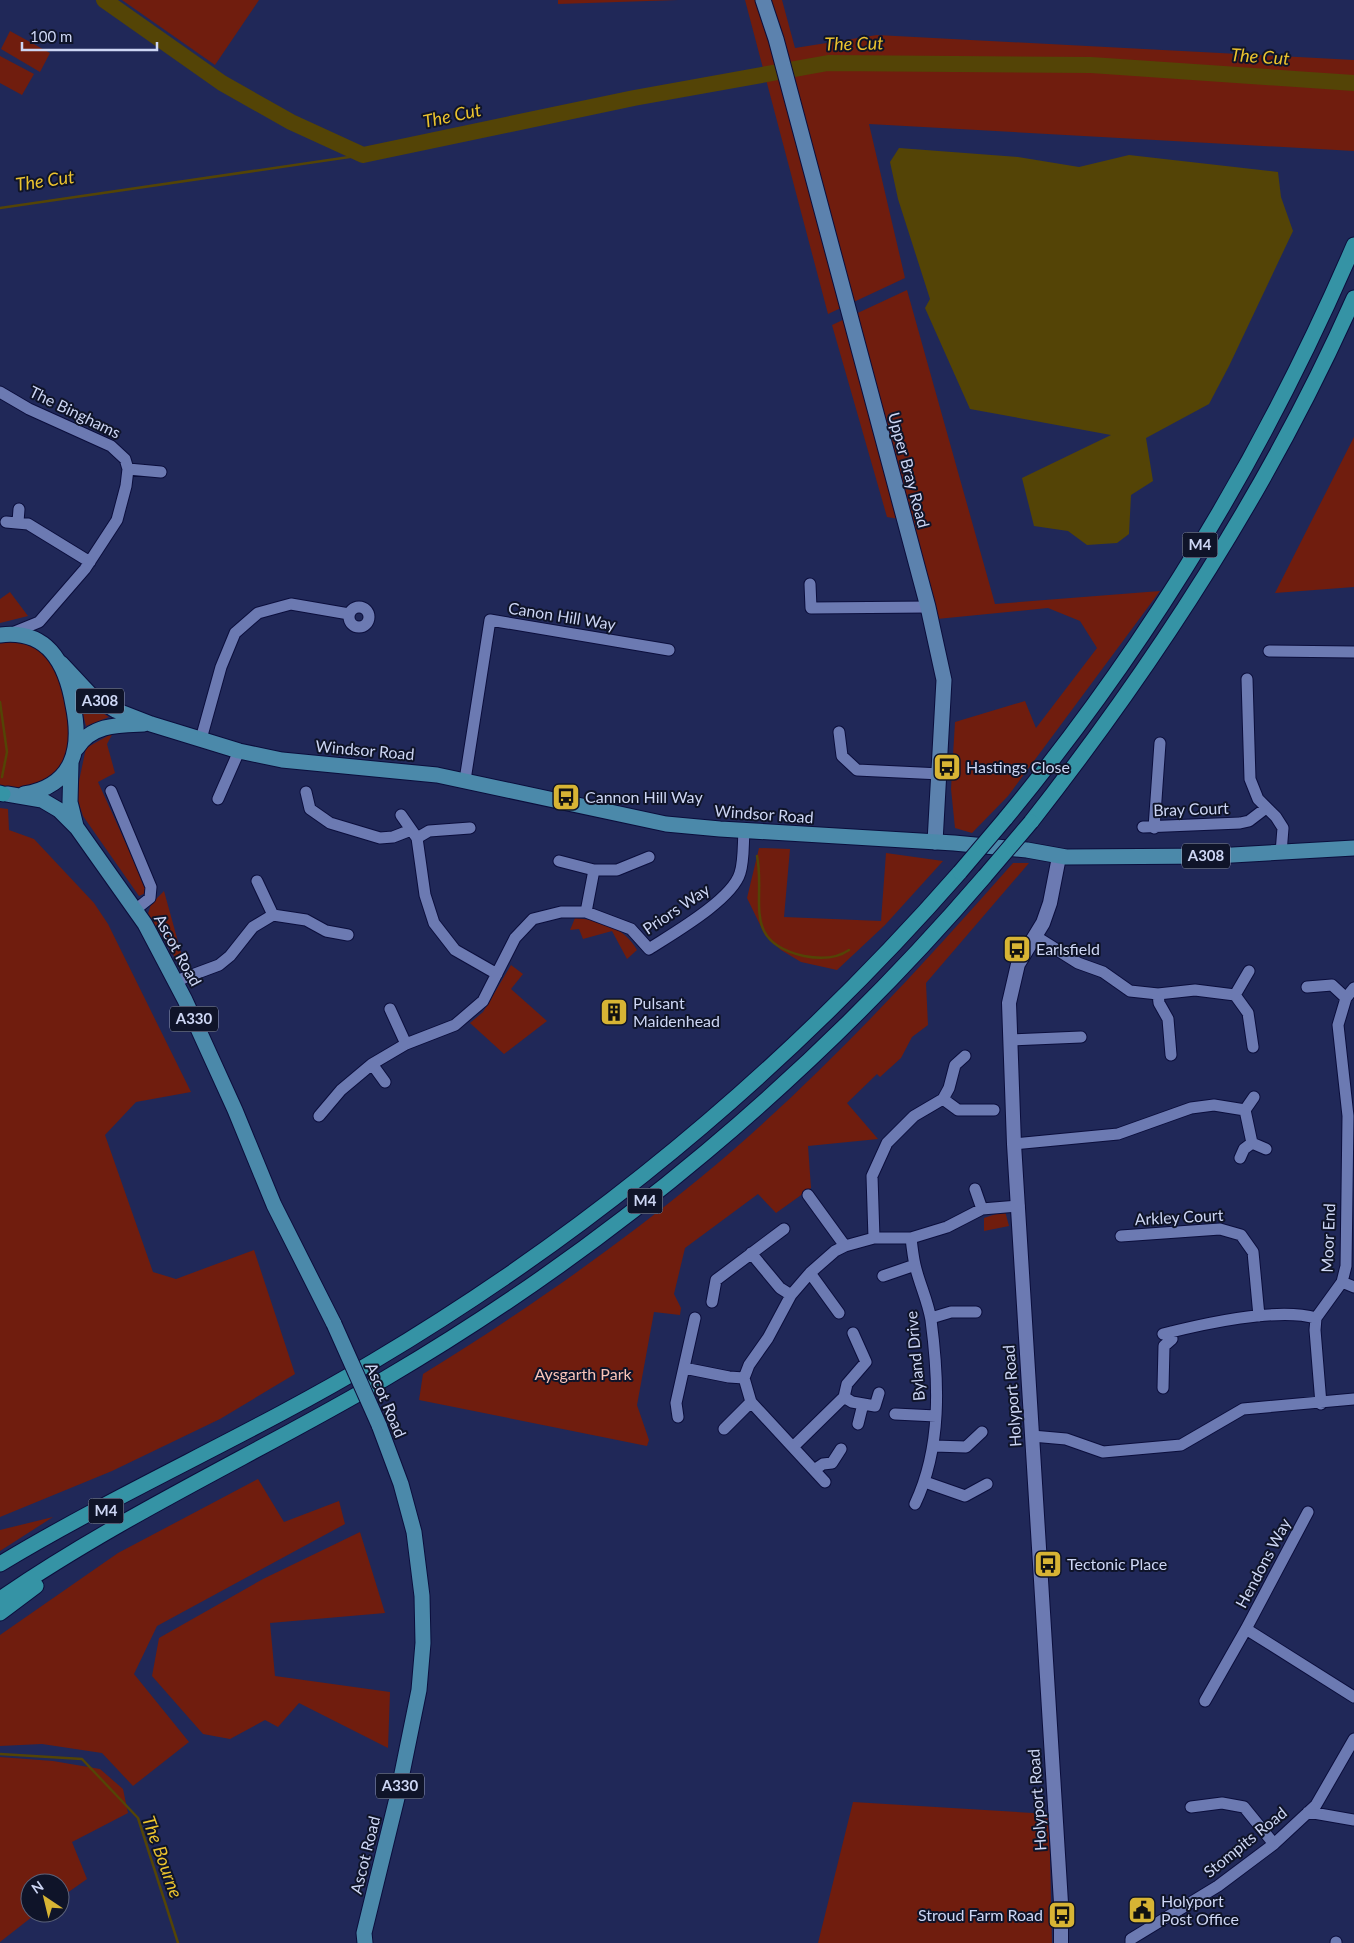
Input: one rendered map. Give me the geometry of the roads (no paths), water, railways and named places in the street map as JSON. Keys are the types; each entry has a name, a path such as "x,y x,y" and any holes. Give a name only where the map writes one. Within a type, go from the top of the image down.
{"highway":[{"name":"M4","path":"0,1564 61,1528 338,1382 417,1335 532,1259 621,1193 714,1117 816,1024 888,952 960,872 1005,819 1105,689 1188,564 1280,402 1354,245"},
{"name":"M4","path":"0,1599 168,1497 386,1378 486,1315 587,1245 708,1150 784,1082 903,967 985,876 1031,822 1132,688 1214,563 1295,420 1354,298"},
{"name":"M4","path":"0,1576 83,1524 213,1449"},
{"name":"M4","path":"0,1613 43,1582 88,1544"}],"main road":[{"name":"Upper Bray Road","path":"763,0 776,39 928,607 944,680 935,842"},
{"name":"Windsor Road","path":"2,635 26,636 49,649 99,701 122,713 150,724 239,751 282,760 408,770 465,780 658,822 744,831 935,842 1027,850 1058,857 1215,856 1354,848"},
{"path":"3,793 22,795 45,788 59,779 71,763 77,748 75,714 68,680 61,663"},
{"name":"Windsor Road","path":"77,748 90,734 102,728 150,724"},
{"name":"Ascot Road","path":"71,763 70,802 77,828"},
{"name":"Ascot Road","path":"3,793 47,802 77,828 135,910 176,981 235,1110 274,1205 334,1324 379,1425 399,1477 414,1532 421,1580 424,1643 416,1705 394,1813 364,1933 365,1943"}],"street":[{"name":"The Binghams","path":"0,392 29,408 111,446 125,459 128,469"},
{"path":"2,635 24,630 39,622 90,562 117,520 126,486 128,469 161,472"},
{"path":"18,522 19,509"},
{"path":"6,522 28,524 90,562"},
{"path":"810,584 811,608 928,607"},
{"path":"201,739 221,667 234,633 258,613 291,604 349,614"},
{"name":"Canon Hill Way","path":"465,780 490,620 669,650"},
{"path":"39,622 41,636 49,649"},
{"path":"1269,651 1287,646 1354,652"},
{"path":"1248,679 1250,779 1258,799 1276,816 1283,828 1281,853"},
{"path":"839,732 842,756 857,770 940,774"},
{"name":"Bray Court","path":"1160,743 1155,756 1149,827 1240,823 1249,821 1266,808"},
{"path":"218,800 239,751"},
{"name":"Ascot Road","path":"111,791 151,887 150,898 135,910"},
{"path":"306,792 310,809 343,832 380,838 429,831 454,832 470,828"},
{"path":"401,815 414,834 425,895 434,924 455,950 497,974"},
{"name":"Priors Way","path":"321,1108 372,1064 406,1044 455,1025 483,1001 514,938 533,919 561,912 586,912 631,929 649,950 696,919 724,896 740,875 744,831"},
{"path":"559,861 594,870 617,870 649,857"},
{"name":"Holyport Road","path":"1058,857 1050,903 1035,936 1018,964 1009,1003 1014,1144 1061,1903 1061,1943"},
{"path":"586,912 594,870"},
{"path":"257,881 273,915"},
{"path":"176,981 218,965 230,956 254,927 273,915 306,920 326,935 348,935"},
{"path":"1035,936 1078,963 1103,972 1130,991 1158,994 1195,990 1235,995 1248,1013 1252,1047"},
{"path":"1235,995 1249,972"},
{"path":"1307,987 1332,985 1346,998"},
{"name":"Moor End","path":"1316,1318 1342,1282 1346,1266 1351,1116 1341,1095 1338,1025 1346,998 1354,988"},
{"path":"1158,994 1159,1003 1168,1019 1171,1055"},
{"path":"390,1009 406,1044"},
{"path":"1010,1040 1077,1033"},
{"path":"874,1238 872,1176 888,1143 914,1116 943,1099 949,1088 955,1065 964,1056"},
{"path":"372,1064 385,1082"},
{"path":"1252,1143 1245,1110 1254,1097"},
{"path":"943,1099 958,1110 994,1110"},
{"path":"1014,1144 1118,1134 1191,1108 1214,1105 1245,1110"},
{"path":"1252,1143 1266,1149"},
{"path":"1240,1158 1244,1149 1252,1143"},
{"path":"975,1189 982,1209"},
{"path":"808,1195 845,1246"},
{"path":"825,1482 751,1402 744,1378 749,1365 768,1338 791,1295 810,1273 835,1251 845,1246 874,1238 911,1238 947,1227 982,1209 1019,1206"},
{"path":"712,1302 716,1280 784,1229"},
{"name":"Arkley Court","path":"1121,1236 1220,1229 1241,1235 1253,1252 1259,1316"},
{"name":"Byland Drive","path":"911,1238 915,1265 931,1318 936,1416 934,1446 925,1482 915,1504"},
{"path":"751,1253 780,1288 791,1295"},
{"path":"883,1276 915,1265"},
{"path":"810,1273 839,1313"},
{"path":"1342,1282 1354,1287"},
{"path":"931,1318 951,1312 976,1312"},
{"path":"1163,1388 1164,1346 1172,1339 1167,1333 1212,1322 1259,1316 1307,1316 1316,1318 1315,1330 1321,1404"},
{"path":"678,1417 676,1403 695,1318"},
{"path":"793,1448 844,1397 847,1384 866,1362 854,1333"},
{"path":"684,1368 744,1378"},
{"path":"844,1397 875,1406 879,1393"},
{"path":"1032,1436 1066,1439 1103,1452 1181,1445 1243,1409 1321,1404 1354,1399"},
{"path":"724,1429 751,1402"},
{"path":"858,1424 863,1404"},
{"name":"Byland Drive","path":"895,1414 936,1416"},
{"path":"934,1446 966,1447 982,1432"},
{"path":"814,1470 823,1464 832,1463 841,1449"},
{"path":"925,1482 964,1496 987,1484"},
{"name":"Hendons Way","path":"1205,1701 1246,1630 1308,1512"},
{"name":"Hendons Way","path":"1246,1630 1354,1697"},
{"name":"Stompits Road","path":"1131,1943 1132,1939 1218,1886 1274,1844 1316,1806 1354,1739"},
{"path":"1191,1807 1222,1804 1244,1807 1274,1844"},
{"path":"1308,1812 1354,1820"}],"waterway":[{"name":"The Cut","path":"104,0 222,83 291,122 363,155 634,98 828,63 1091,65 1354,83"},
{"name":"The Cut","path":"0,208 363,155"},
{"name":"The Cut","path":"0,702 7,752 2,777"},
{"path":"757,856 760,917 763,930 771,941 784,949 810,957 833,957 849,950"},
{"name":"The Bourne","path":"0,1754 82,1759 138,1818 178,1943"}],"place":[{"name":"Hastings Close","path":"947,767"},
{"name":"Cannon Hill Way","path":"566,797"},
{"name":"Earlsfield","path":"1017,949"},
{"name":"Pulsant Maidenhead","path":"614,1012"},
{"name":"Tectonic Place","path":"1048,1564"},
{"name":"Holyport Post Office","path":"1142,1910"},
{"name":"Stroud Farm Road","path":"1062,1915"}],"park label":[{"name":"Aysgarth Park","path":"583,1374"}]}
